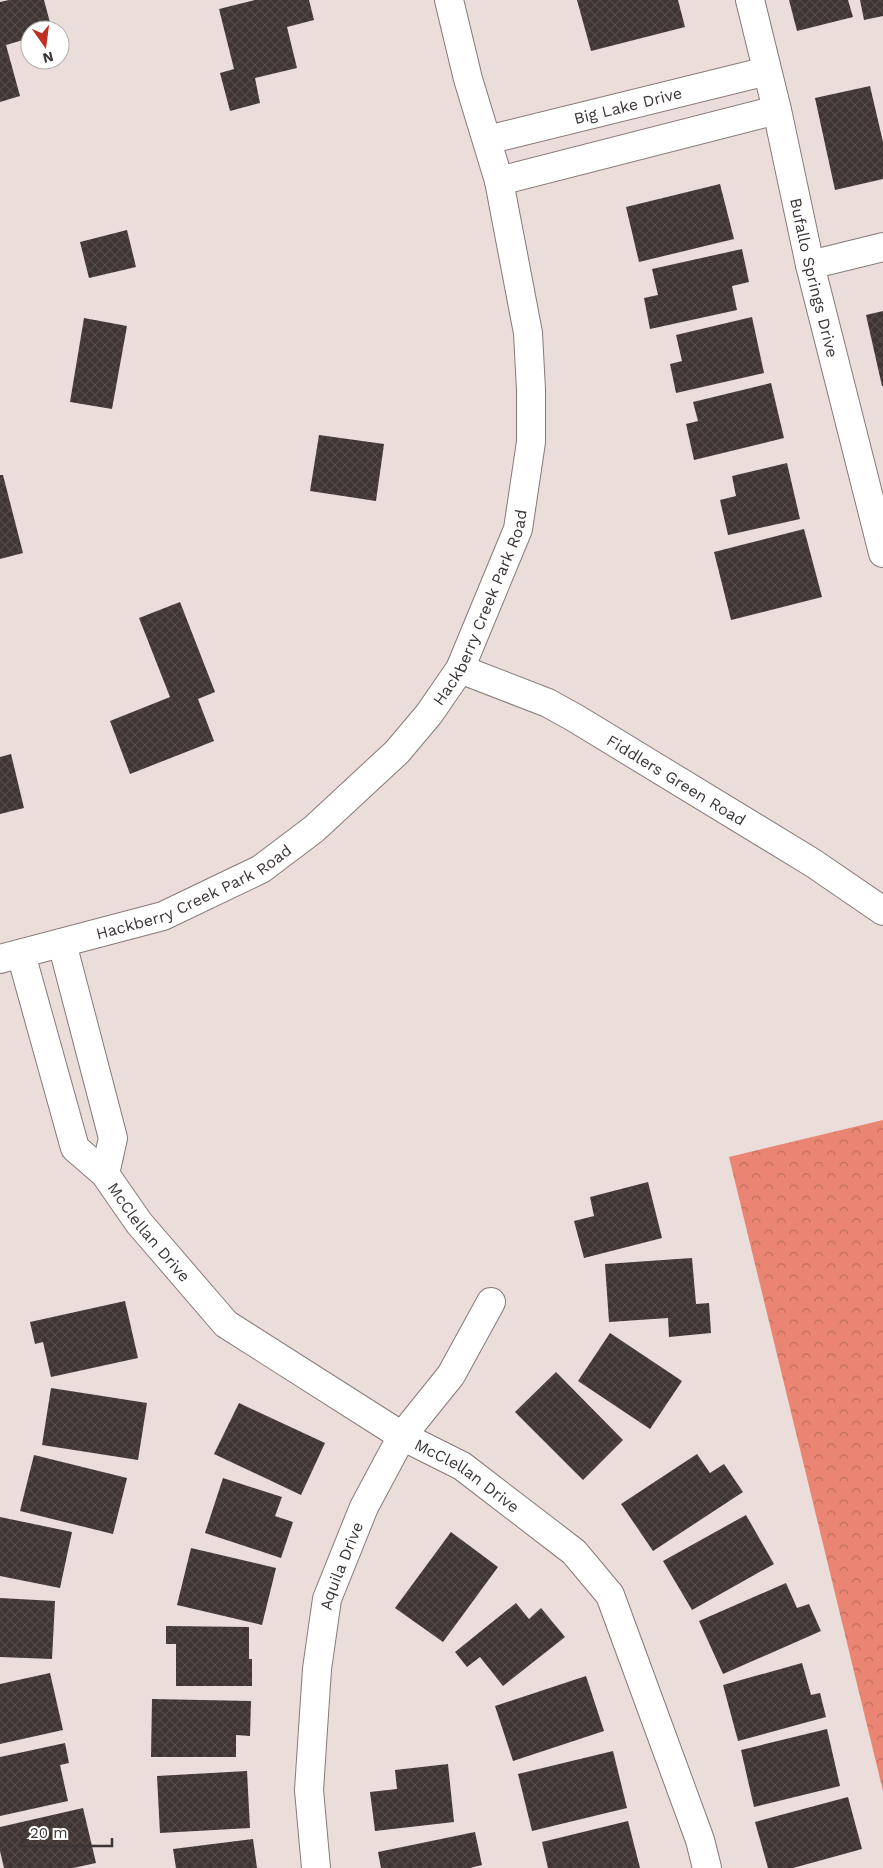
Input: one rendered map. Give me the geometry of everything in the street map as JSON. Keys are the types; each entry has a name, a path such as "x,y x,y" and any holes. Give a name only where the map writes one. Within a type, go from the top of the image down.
{"street":[{"name":"Hackberry Creek Park Road","path":"11,957 163,916 261,869 314,829 397,752 429,714 460,669 518,529 531,442 528,333 499,181 468,79 450,0"},
{"name":"Bufallo Springs Drive","path":"750,0 777,110 810,265 883,553"},
{"name":"Big Lake Drive","path":"487,140 768,71"},
{"path":"499,181 777,110"},
{"path":"810,265 883,247"},
{"name":"Fiddlers Green Road","path":"460,669 548,704 575,718 814,863 883,911"},
{"name":"McClellan Drive","path":"62,943 113,1138 104,1174"},
{"name":"McClellan Drive","path":"11,957 75,1148 104,1174 139,1223 226,1324 402,1436 462,1466 574,1552 610,1595 700,1840 707,1868"},
{"path":"66,1118 105,1108"},
{"name":"Aquila Drive","path":"316,1868 309,1790 317,1669 327,1599 364,1507 402,1436 451,1376 490,1302"}],"green space":[{"path":"883,1120 883,1791 729,1157"}],"building":[{"path":"9,0 44,0 49,20 20,20 20,41 6,45 20,96 0,102 0,2"},
{"path":"255,0 309,0 314,20 287,27 297,68 255,78 260,103 230,111 220,73 234,69 219,9"},
{"path":"577,0 678,0 685,27 591,51"},
{"path":"789,0 848,0 853,17 797,31"},
{"path":"860,0 883,0 883,16 864,20"},
{"path":"870,86 883,142 883,179 835,190 815,98"},
{"path":"720,184 734,239 639,262 626,207"},
{"path":"127,230 136,267 89,278 80,242"},
{"path":"742,249 749,282 732,286 737,310 650,329 644,298 658,295 652,269"},
{"path":"883,311 883,386 882,386 866,315"},
{"path":"752,317 764,373 676,393 670,364 682,361 676,335"},
{"path":"84,318 127,326 112,409 70,402"},
{"path":"771,383 784,438 694,460 686,424 698,421 693,402"},
{"path":"319,435 384,444 376,501 310,491"},
{"path":"787,463 800,519 728,535 720,500 736,496 732,476"},
{"path":"0,475 3,475 23,553 0,559"},
{"path":"804,529 822,597 731,620 714,552"},
{"path":"180,602 215,692 198,699 214,741 130,774 110,721 170,697 139,618"},
{"path":"11,754 24,808 0,814 0,757"},
{"path":"648,1182 662,1238 584,1258 574,1221 594,1216 590,1197"},
{"path":"692,1258 696,1304 709,1303 711,1333 669,1337 668,1318 609,1322 605,1264"},
{"path":"125,1301 138,1358 51,1377 43,1342 35,1344 30,1322"},
{"path":"610,1333 682,1381 650,1429 578,1381"},
{"path":"556,1372 623,1440 583,1480 515,1412"},
{"path":"51,1388 147,1403 138,1460 42,1445"},
{"path":"239,1403 325,1443 301,1495 214,1454"},
{"path":"697,1454 710,1473 724,1464 743,1492 653,1551 621,1504"},
{"path":"34,1455 127,1478 113,1534 20,1511"},
{"path":"223,1478 282,1497 275,1516 293,1522 281,1558 205,1533"},
{"path":"746,1515 774,1564 692,1610 663,1561"},
{"path":"0,1517 72,1532 60,1588 0,1576"},
{"path":"451,1532 498,1567 443,1642 395,1608"},
{"path":"191,1548 276,1568 262,1625 177,1605"},
{"path":"786,1583 797,1608 809,1604 821,1631 723,1674 699,1621"},
{"path":"0,1598 55,1601 52,1659 0,1657"},
{"path":"516,1603 529,1619 541,1608 565,1637 503,1686 480,1657 467,1667 455,1652"},
{"path":"166,1626 249,1627 249,1659 252,1659 252,1686 176,1686 176,1644 166,1644"},
{"path":"802,1663 811,1695 820,1693 826,1717 738,1741 723,1685"},
{"path":"50,1673 63,1730 0,1744 0,1684"},
{"path":"586,1676 604,1731 513,1761 495,1706"},
{"path":"152,1699 251,1701 250,1736 236,1735 236,1757 151,1757"},
{"path":"827,1729 840,1786 754,1807 741,1750"},
{"path":"65,1743 69,1763 60,1765 68,1801 0,1816 0,1757"},
{"path":"613,1751 627,1808 532,1831 518,1774"},
{"path":"448,1764 454,1822 375,1831 370,1792 397,1789 395,1770"},
{"path":"247,1771 250,1828 160,1833 157,1776"},
{"path":"848,1797 862,1849 793,1868 768,1868 755,1822"},
{"path":"83,1808 96,1863 73,1868 4,1868 0,1851 0,1827"},
{"path":"628,1821 640,1868 548,1868 542,1842"},
{"path":"475,1832 482,1865 470,1868 381,1868 378,1852"},
{"path":"253,1839 257,1868 176,1868 173,1849"}]}
